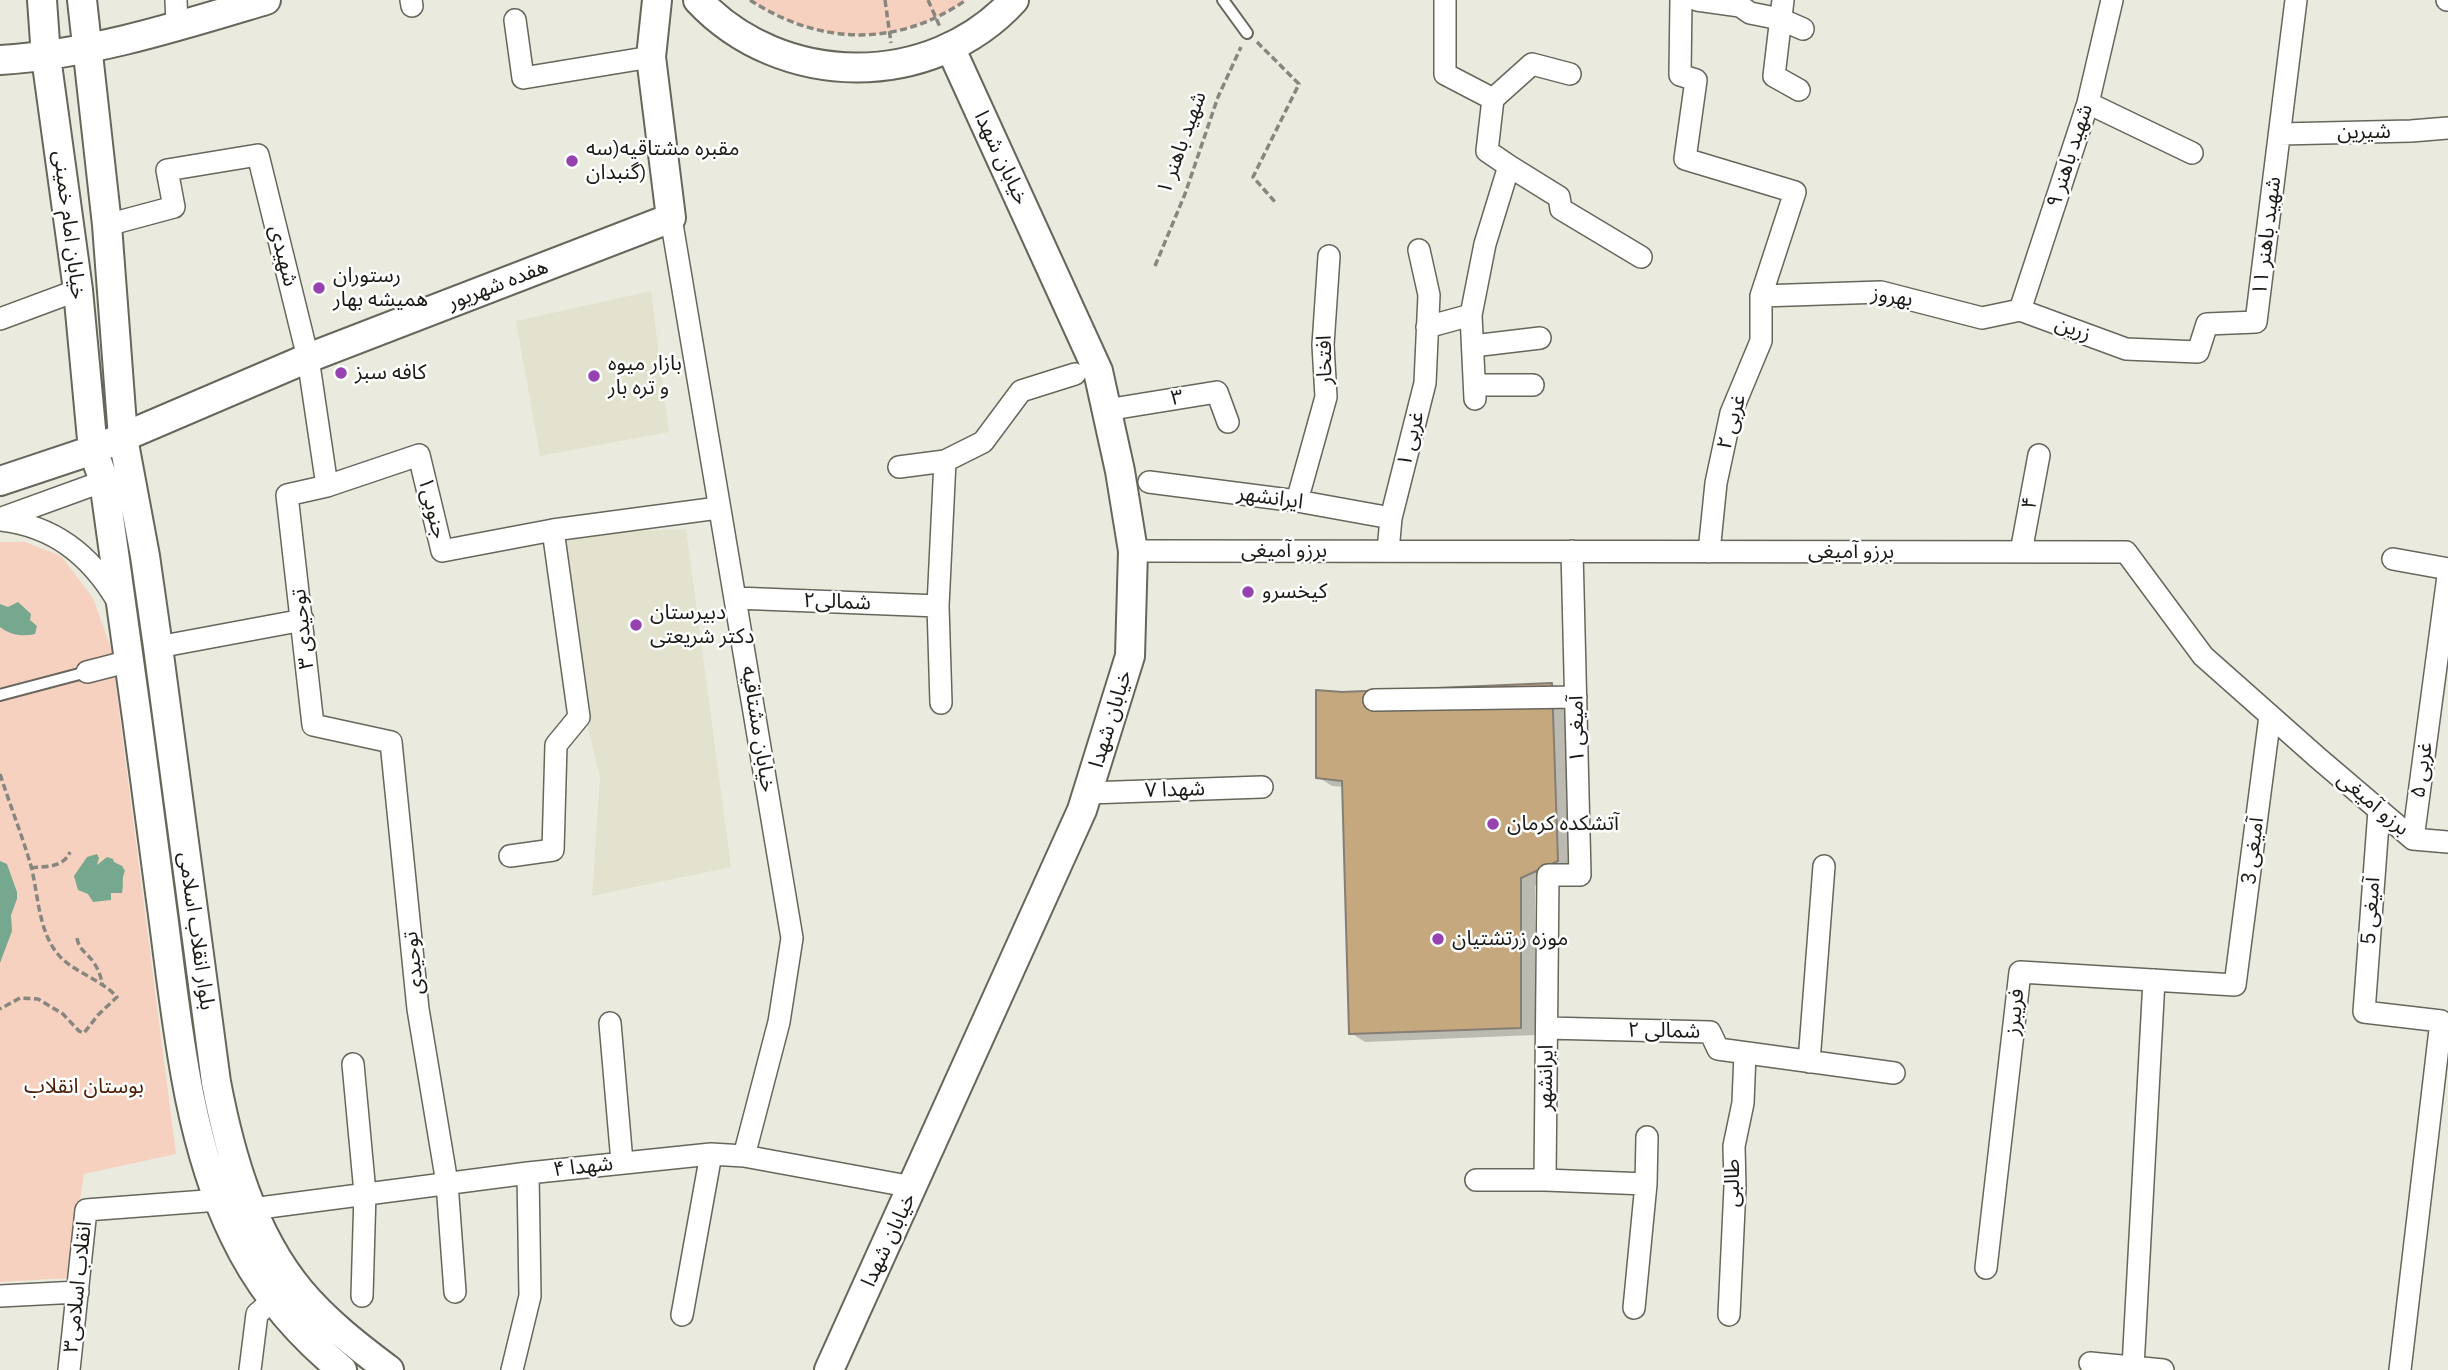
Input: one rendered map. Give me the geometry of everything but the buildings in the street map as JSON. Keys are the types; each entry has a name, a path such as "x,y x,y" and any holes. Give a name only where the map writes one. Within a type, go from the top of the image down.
{"main road":[{"name":"خیابان امام خمینی","path":"42,0 46,57 78,290 93,450"},
{"name":"خیابان امام خمینی","path":"82,0 107,225 123,438"},
{"path":"0,60 46,57 88,49 176,13 266,0"},
{"path":"657,0 651,57 671,218"},
{"path":"698,0 741,36 789,58 841,68 894,66 923,58 950,47 988,24 1014,0"},
{"name":"خیابان شهدا","path":"829,1370 1077,823 1130,656 1133,551 1120,471 1098,371 950,47"},
{"name":"هفده شهریور","path":"0,481 93,450 308,358 671,218"},
{"name":"بلوار انقلاب اسلامی","path":"123,438 145,556 216,1082 234,1161 252,1209 280,1262 299,1290 359,1348 389,1370"},
{"name":"بلوار انقلاب اسلامی","path":"93,450 104,481 187,1082 219,1200 251,1268 273,1300 313,1346 342,1370"}],"street":[{"path":"1445,0 1445,74 1493,99"},
{"name":"۲ غربی","path":"1681,0 1679,75 1696,80 1685,159 1794,192 1761,296 1761,341 1731,413 1716,483 1709,552"},
{"path":"1698,0 1740,6 1750,13 1782,10 1803,29"},
{"name":"شهید باهنر ۹","path":"2020,310 2088,103 2112,0"},
{"name":"شهید باهنر ۱۱","path":"2126,349 2198,352 2207,324 2256,322 2296,0"},
{"path":"1782,10 1773,76 1799,90"},
{"path":"515,20 523,78 651,57"},
{"path":"1570,74 1532,64 1493,99 1487,151 1559,197 1561,209 1641,257"},
{"path":"2088,103 2192,153"},
{"name":"شیرین","path":"2280,134 2448,128"},
{"name":"شهیدی","path":"107,225 174,207 167,170 258,155 308,358"},
{"path":"1509,166 1485,244 1471,315 1475,392 1533,385"},
{"name":"خیابان مشتاقیه","path":"671,218 792,938 779,1022 744,1156"},
{"name":"۱ غربی","path":"1388,551 1391,518 1425,383 1429,295 1419,250"},
{"name":"افتخار","path":"1297,501 1326,397 1323,345 1329,256"},
{"path":"0,319 78,290"},
{"name":"بهروز","path":"1761,296 1881,292 1982,318 2020,310"},
{"name":"زرین","path":"2020,310 2126,349"},
{"path":"1427,327 1471,315"},
{"path":"1473,346 1540,338"},
{"path":"308,358 327,486"},
{"path":"899,467 945,461 983,442 1021,391 1075,374"},
{"name":"۳","path":"1106,410 1217,392 1228,422"},
{"name":"جنوبی۱","path":"327,486 419,455 442,551 554,530 718,508"},
{"name":"۴","path":"2021,552 2039,455"},
{"path":"940,703 937,606 945,461"},
{"path":"0,520 104,481"},
{"name":"ایرانشهر","path":"1149,482 1297,501 1391,518"},
{"name":"توحیدی ۳","path":"327,486 287,495 313,725 391,742"},
{"path":"0,520 23,523 64,541 104,578 122,607"},
{"path":"510,856 553,850 556,745 579,717 554,530"},
{"name":"برزو آمیغی","path":"1133,551 2126,552 2203,656 2413,839 2448,842"},
{"name":"آمیغی ۱","path":"1548,875 1580,875 1572,551"},
{"path":"2393,559 2448,569"},
{"name":"۵ غربی","path":"2413,839 2448,576"},
{"name":"شمالی۲","path":"736,598 937,606"},
{"path":"158,647 303,620"},
{"path":"87,672 130,661"},
{"path":"1374,700 1576,697"},
{"name":"آمیغی 3","path":"2235,985 2270,716"},
{"name":"توحیدی","path":"391,742 418,1009 447,1183 455,1292"},
{"name":"شهدا ۷","path":"1088,793 1262,787"},
{"name":"آمیغی 5","path":"2379,810 2364,1012 2441,1021 2400,1370"},
{"path":"1809,1062 1824,866"},
{"name":"ایرانشهر","path":"1545,1180 1548,875"},
{"name":"فریبرز","path":"1986,1268 2020,972 2235,985"},
{"path":"2133,1367 2154,980"},
{"path":"610,1023 622,1163"},
{"name":"۲ شمالی","path":"1547,1028 1710,1032 1718,1049 1894,1073"},
{"name":"طالبی","path":"1729,1315 1735,1187 1734,1146 1743,1103 1745,1053"},
{"path":"353,1064 365,1193 362,1296"},
{"path":"1634,1308 1646,1184 1647,1136"},
{"path":"682,1315 711,1154"},
{"name":"شهدا ۴","path":"252,1209 528,1173 711,1154 744,1156 913,1187"},
{"path":"512,1370 530,1296 528,1173"},
{"path":"1476,1180 1646,1184"},
{"name":"انقلاب اسلامی۳","path":"69,1370 86,1210 219,1200"},
{"path":"0,1296 78,1292"},
{"path":"250,1370 257,1314 273,1300"},
{"path":"2090,1363 2163,1370"}],"lane":[{"path":"1223,0 1247,33"},
{"path":"0,695 87,672"}],"path":[{"path":"750,0 786,21 827,33 868,35 889,33 921,24 948,12 966,0"},
{"path":"885,0 894,66"},
{"path":"1247,33 1299,84 1253,177 1275,202"},
{"name":"شهید باهنر ۱","path":"1155,266 1185,194 1218,97 1247,33"},
{"path":"0,774 31,868 40,912 53,948 65,962 117,997 84,1033 64,1014 38,999 20,998 0,1009"},
{"path":"31,868 58,865 67,859 69,852"},
{"path":"77,938 79,948 92,959 99,971 103,986"}],"shaded area":[{"name":"بازار میوه و تره بار","path":"651,291 669,432 540,456 516,321"},
{"name":"دبیرستان دکتر شریعتی","path":"686,529 731,867 592,896 600,777 585,716 560,535"},
{"path":"18,602 31,614 30,620 37,626 35,634 16,635 0,627 0,604 8,607"},
{"path":"97,854 97,865 107,857 122,866 125,871 122,893 111,893 111,900 93,902 88,894 78,890 74,876 87,857"},
{"path":"0,861 7,864 17,899 11,915 12,931 0,963"}],"green space":[{"path":"750,0 966,0 940,16 913,27 858,35 803,26"},
{"name":"بوستان انقلاب","path":"0,542 25,542 61,556 93,598 111,648 176,1154 84,1174 69,1278 0,1282"}],"place":[{"name":"مقبره مشتاقیه(سه گنبدان)","path":"572,161"},
{"name":"رستوران همیشه بهار","path":"319,288"},
{"name":"کافه سبز","path":"341,373"},
{"name":"بازار میوه و تره بار","path":"594,376"},
{"name":"کیخسرو","path":"1248,592"},
{"name":"دبیرستان دکتر شریعتی","path":"636,625"},
{"name":"آتشکده کرمان","path":"1493,824"},
{"name":"موزه زرتشتیان","path":"1438,939"}]}
